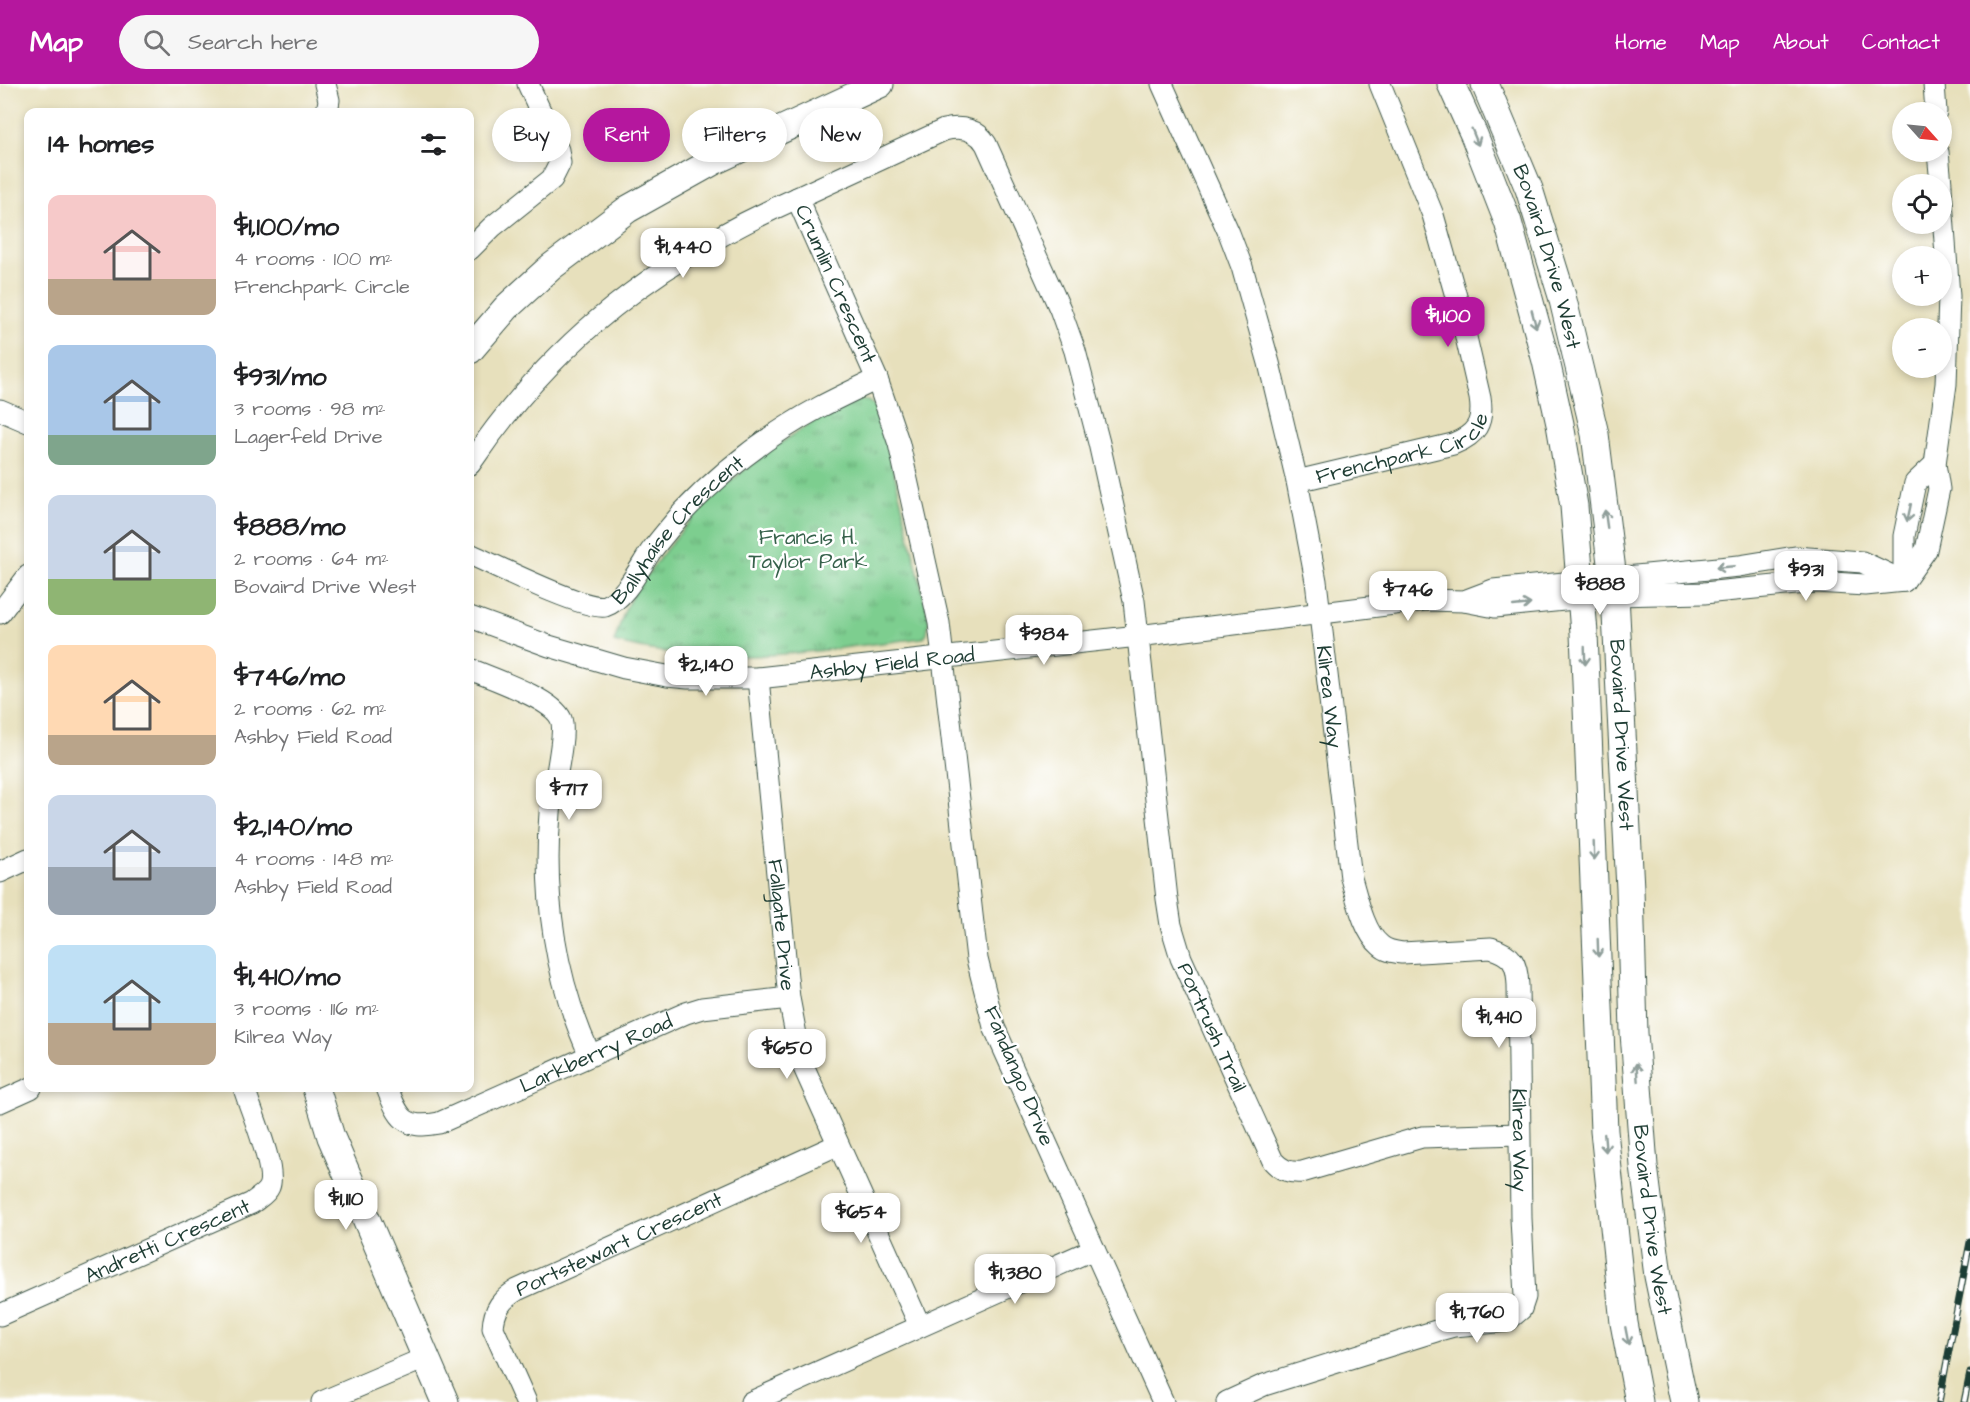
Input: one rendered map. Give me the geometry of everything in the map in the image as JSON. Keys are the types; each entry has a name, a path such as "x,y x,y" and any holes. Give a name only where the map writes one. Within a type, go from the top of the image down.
{"main road":[{"path":"474,345 507,307 551,267 628,209 714,161 880,84"},
{"name":"Bovaird Drive West","path":"1451,84 1508,222 1546,361 1574,506 1581,590 1604,1131 1624,1323 1639,1402"},
{"name":"Bovaird Drive West","path":"1485,84 1529,189 1562,296 1595,435 1614,586 1630,889 1634,1033 1644,1166 1658,1276 1684,1402"},
{"path":"317,1092 331,1137 445,1402"}],"street":[{"path":"325,84 329,100 328,108"},
{"path":"474,245 492,227 552,179 560,164 558,150 528,84"},
{"name":"Frenchpark Circle","path":"1162,84 1242,267 1266,353 1297,481 1321,612"},
{"name":"Frenchpark Circle","path":"1297,481 1453,444 1466,439 1480,422 1482,410 1480,398 1433,215 1380,84"},
{"path":"1934,84 1935,102"},
{"name":"Crumlin Crescent","path":"945,657 899,444 877,379 796,198 944,130 955,128 976,133 982,138 1032,243 1060,309 1075,351 1099,443 1134,601 1138,636"},
{"path":"474,458 524,392 576,338 604,313 634,289 684,256 755,216 796,198"},
{"name":"Ashby Field Road","path":"474,618 549,646 624,668 688,678 758,678 1138,636 1426,600 1464,601 1493,590 1581,590 1614,586 1704,593 1816,582 1865,585 1904,581 1926,550 1939,489 1935,464 1946,384 1949,296 1944,234"},
{"name":"Ballyhaise Crescent","path":"474,556 575,600 594,606 603,606 622,594 668,530 716,480 748,454 795,422 877,379"},
{"path":"0,410 24,420"},
{"path":"0,613 24,581"},
{"name":"Kilrea Way","path":"1227,1402 1264,1385 1436,1331 1454,1326 1507,1321 1521,1309 1526,1297 1521,1218 1517,968 1503,952 1491,948 1402,953 1379,945 1371,934 1352,878 1321,612"},
{"name":"Portrush Trail","path":"1138,636 1167,899 1175,941 1180,958 1272,1161 1280,1169 1291,1173 1302,1172 1422,1137 1519,1134"},
{"name":"Fandango Drive","path":"945,657 978,959 994,1027 1163,1402"},
{"path":"474,671 546,703 560,717 563,730 553,785 548,844 550,906 560,970 579,1031 590,1055"},
{"name":"Fallgate Drive","path":"758,678 789,998 801,1061 920,1326"},
{"path":"0,872 24,861"},
{"name":"Larkberry Road","path":"389,1092 398,1113 410,1123 418,1126 439,1123 590,1055 702,1008 789,998"},
{"path":"0,1102 24,1092"},
{"name":"Andretti Crescent","path":"0,1315 252,1203 262,1196 269,1188 271,1179 269,1164 245,1092"},
{"name":"Portstewart Crescent","path":"525,1402 493,1328 494,1317 504,1298 517,1290 837,1145"},
{"path":"751,1402 1094,1249"},
{"path":"322,1402 425,1358"}],"green space":[{"name":"Francis H. Taylor Park","path":"861,400 868,401 877,408 897,484 929,619 927,633 923,638 807,652 730,656 691,655 614,642 626,608 637,588 682,530 717,494 735,477 811,423 835,409"}],"railway":[{"path":"1939,1402 1970,1242"},
{"path":"1964,1402 1970,1373"}]}
